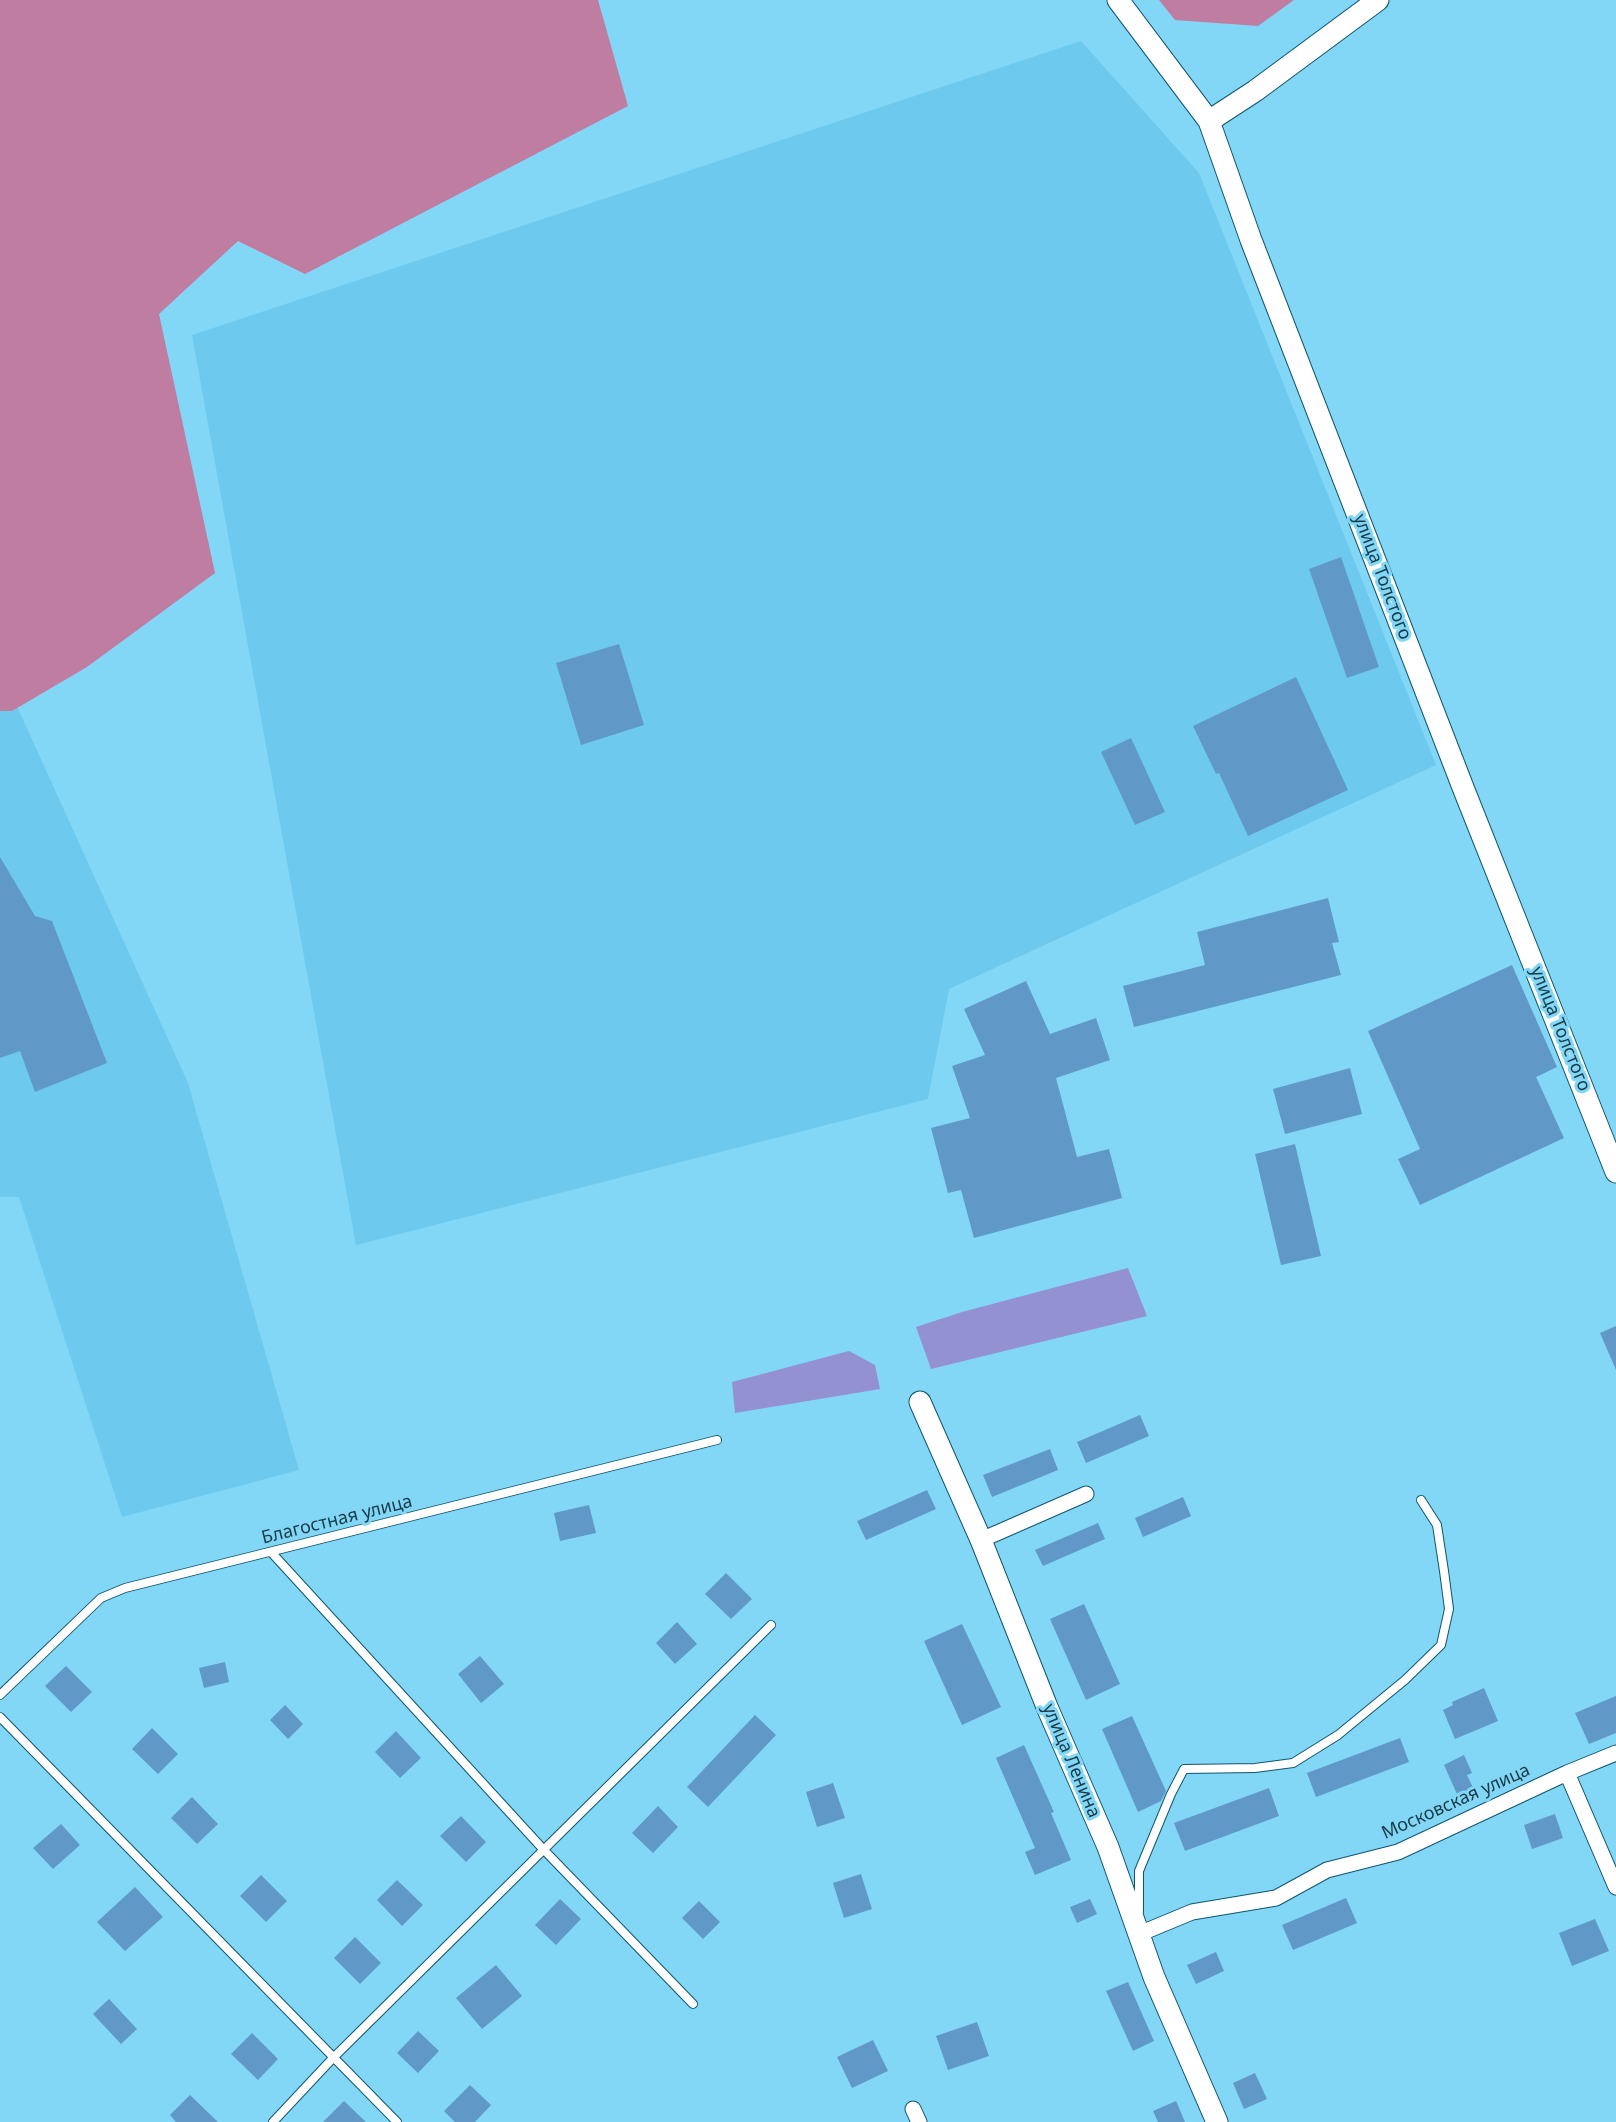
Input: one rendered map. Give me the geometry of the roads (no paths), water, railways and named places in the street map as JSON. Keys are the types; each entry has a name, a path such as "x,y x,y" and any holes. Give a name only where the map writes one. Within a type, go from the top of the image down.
{"street":[{"name":"улица Толстого","path":"1119,0 1209,121 1251,240 1464,790 1616,1172"},
{"path":"1209,121 1255,92 1378,0"},
{"name":"улица Ленина","path":"920,1402 981,1540 1047,1707 1108,1847 1154,1977 1217,2122"},
{"path":"981,1540 1086,1494"},
{"name":"Московская улица","path":"1139,1934 1192,1912 1276,1898 1327,1869 1398,1852 1567,1773 1616,1753"},
{"path":"1567,1773 1616,1887"}],"lane":[{"name":"Благостная улица","path":"0,1695 101,1598 125,1588 717,1440"},
{"path":"1139,1934 1139,1871 1171,1794 1184,1769 1255,1768 1293,1763 1338,1735 1405,1680 1441,1645 1449,1609 1444,1570 1437,1526 1421,1500"},
{"path":"271,1552 543,1849 693,2004"},
{"path":"273,2122 333,2058 771,1625"},
{"path":"0,1717 397,2122"}]}
